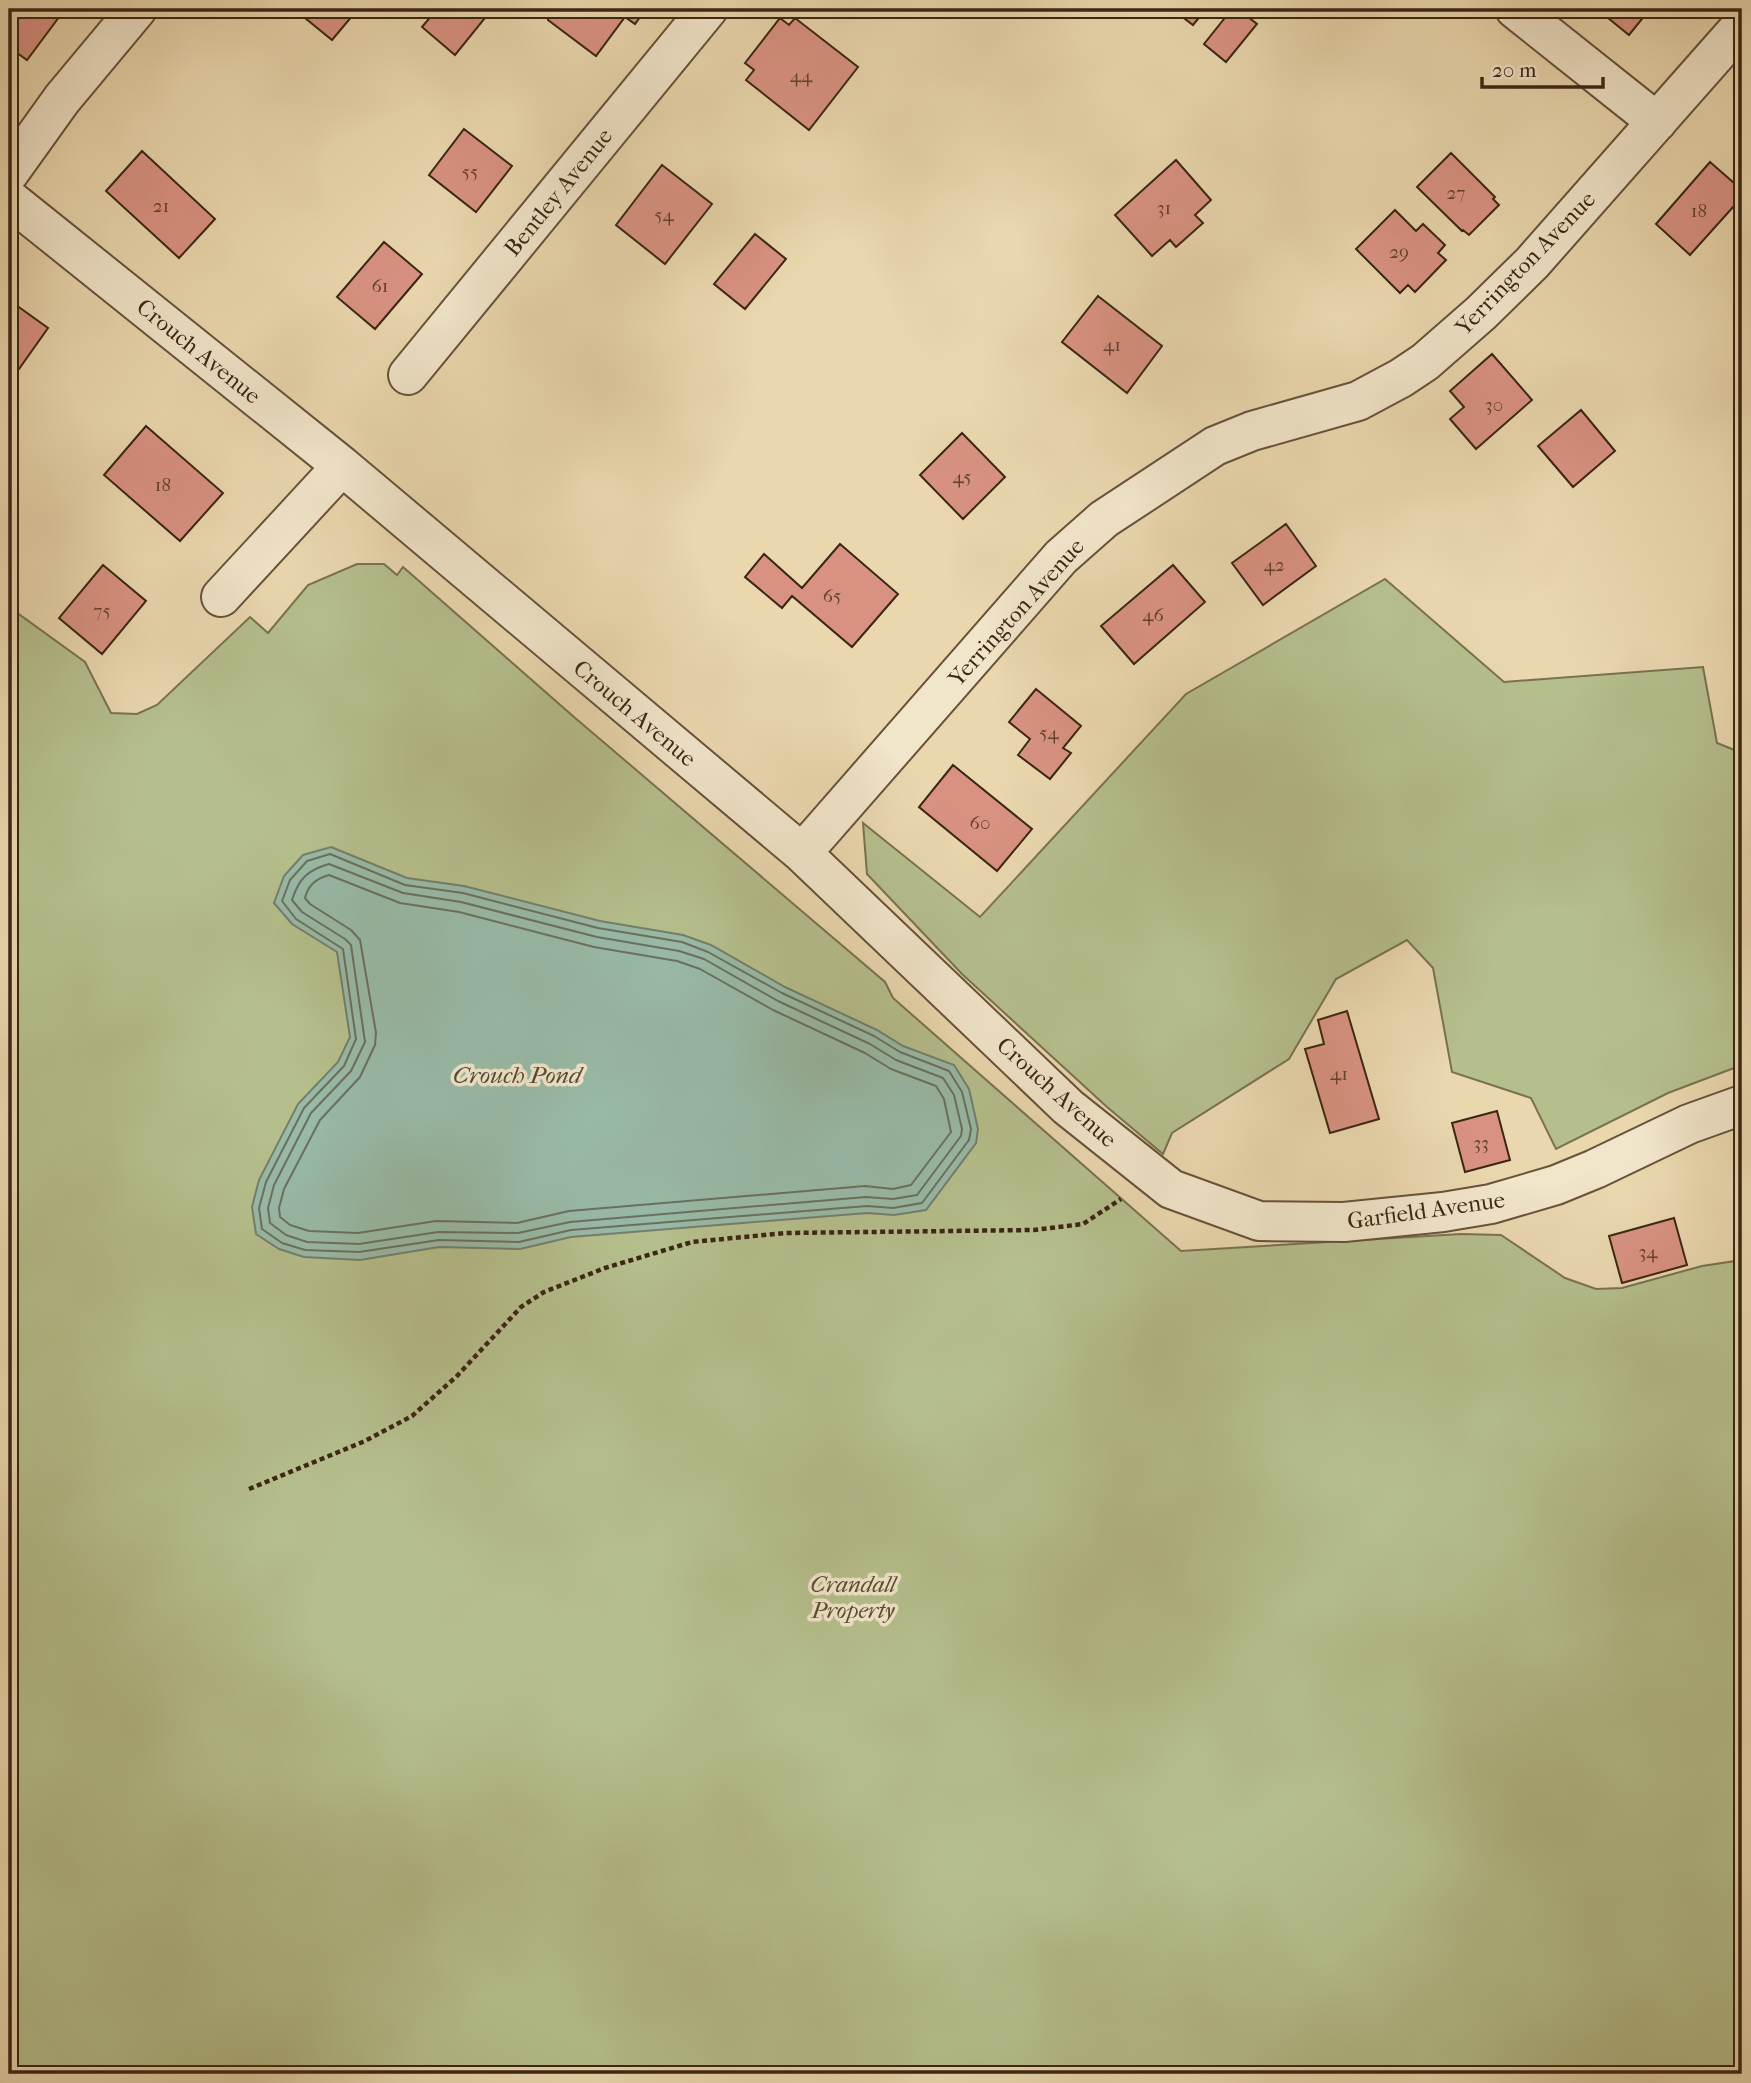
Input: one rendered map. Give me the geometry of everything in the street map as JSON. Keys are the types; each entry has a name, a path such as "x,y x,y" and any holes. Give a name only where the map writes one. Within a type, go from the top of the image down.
{"street":[{"path":"9,173 62,99 137,9"},
{"name":"Bentley Avenue","path":"408,375 708,9"},
{"path":"1515,9 1657,122"},
{"name":"Yerrington Avenue","path":"802,853 1047,573 1082,537 1215,446 1252,431 1358,401 1425,362 1517,279 1742,25"},
{"name":"Crouch Avenue","path":"9,200 342,466 802,853 1068,1107 1171,1189 1259,1221"},
{"path":"221,597 342,466"},
{"name":"Garfield Avenue","path":"1259,1221 1358,1221 1443,1213 1491,1204 1566,1181 1689,1124 1742,1105"}],"path":[{"path":"249,1489 365,1441 412,1416 457,1376 521,1307 544,1292 606,1268 692,1242 785,1233 1034,1230 1083,1224 1116,1204 1148,1171"}],"green space":[{"name":"Crandall Property","path":"357,564 384,564 397,575 403,567 885,982 893,998 1181,1251 1461,1234 1501,1235 1565,1278 1596,1289 1622,1288 1702,1266 1742,1260 1742,2074 9,2074 9,607 85,662 111,713 137,714 157,705 250,617 268,633 308,585"},
{"path":"1385,579 1504,682 1703,667 1717,743 1742,753 1742,1065 1668,1093 1556,1149 1531,1098 1452,1072 1433,968 1407,940 1336,979 1289,1059 1172,1133 1163,1154 1107,1107 962,974 867,874 863,823 980,917 1186,694"}],"water":[{"name":"Crouch Pond","path":"331,847 407,878 464,886 600,921 683,935 711,945 785,987 877,1030 903,1046 954,1065 969,1089 978,1129 976,1143 926,1210 894,1215 867,1213 571,1237 520,1249 439,1247 360,1260 304,1257 279,1249 256,1234 252,1207 259,1180 298,1104 338,1062 350,1037 337,952 292,924 274,903 284,876 303,855"}],"building":[{"path":"9,9 65,9 27,60 9,47"},
{"path":"294,9 358,9 332,40"},
{"path":"437,9 474,9 485,18 455,55 422,27"},
{"path":"543,9 638,9 643,13 635,24 625,17 596,56 548,20 548,12"},
{"path":"1172,9 1206,9 1193,25"},
{"path":"1232,9 1238,9 1257,24 1226,62 1204,44"},
{"path":"1597,9 1650,9 1629,35"},
{"path":"780,18 789,25 795,18 858,67 809,130 746,80 754,70 745,63"},
{"path":"464,129 512,166 476,212 429,175"},
{"path":"142,151 215,219 179,258 106,191"},
{"path":"1451,153 1495,197 1493,199 1499,205 1469,235 1417,187"},
{"path":"1176,160 1211,200 1195,215 1203,223 1176,247 1170,240 1152,256 1115,215"},
{"path":"1710,162 1742,190 1742,197 1690,255 1656,224"},
{"path":"662,165 712,204 665,264 616,225"},
{"path":"1395,210 1416,231 1423,224 1445,245 1438,253 1446,260 1415,292 1408,285 1400,293 1356,249"},
{"path":"755,234 786,259 745,309 714,284"},
{"path":"384,242 422,274 375,329 337,297"},
{"path":"1098,296 1162,346 1127,393 1062,342"},
{"path":"9,300 48,328 9,383"},
{"path":"1492,354 1532,400 1476,449 1450,419 1464,407 1450,391"},
{"path":"1581,410 1615,451 1573,487 1538,446"},
{"path":"146,426 223,493 180,541 104,475"},
{"path":"962,433 1005,477 963,519 920,475"},
{"path":"1286,524 1316,566 1263,605 1232,563"},
{"path":"840,544 898,594 852,647 792,596 782,608 745,577 764,554 802,588"},
{"path":"103,565 146,601 102,654 59,618"},
{"path":"1173,565 1205,602 1134,664 1101,626"},
{"path":"1036,689 1081,726 1063,748 1071,753 1050,779 1018,755 1030,739 1009,722"},
{"path":"953,765 1032,829 997,871 919,807"},
{"path":"1347,1011 1379,1119 1330,1133 1305,1049 1324,1044 1318,1020"},
{"path":"1497,1111 1510,1160 1465,1172 1452,1123"},
{"path":"1674,1218 1687,1265 1622,1283 1609,1236"}]}
